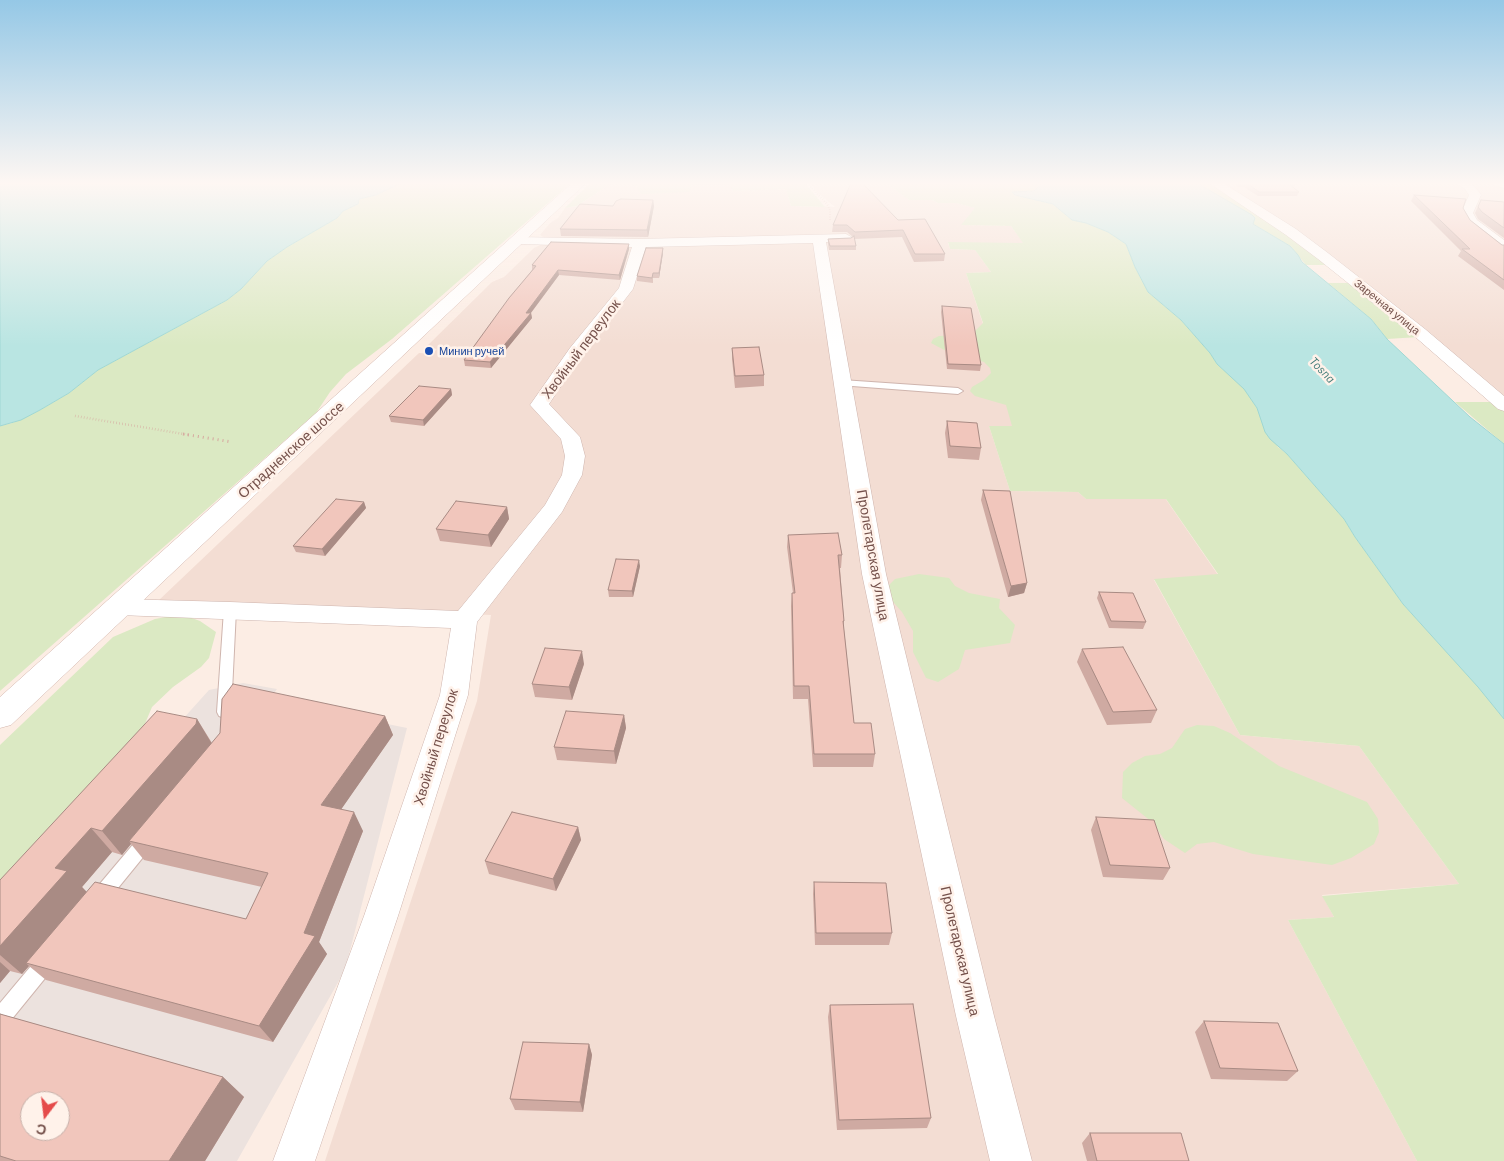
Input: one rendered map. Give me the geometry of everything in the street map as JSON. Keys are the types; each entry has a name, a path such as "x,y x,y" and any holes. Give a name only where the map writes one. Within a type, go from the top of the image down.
{"main road":[{"name":"Отрадненское шоссе","path":"0,716 521,237"}],"street":[{"name":"Заречная улица","path":"1298,237 1419,332 1504,404"},
{"path":"1491,237 1504,247"},
{"path":"518,240 640,243 846,238"},
{"name":"Пролетарская улица","path":"824,239 842,383 874,574 970,996 1011,1161"},
{"name":"Хвойный переулок","path":"294,1161 381,916 454,695 465,620 554,507 572,475 575,456 570,437 539,405 576,352 626,289 640,243"},
{"path":"119,608 230,610 465,620"}],"lane":[{"path":"842,383 958,392"},
{"path":"222,732 230,610"},
{"path":"89,911 158,827"},
{"path":"0,1018 57,950"}],"path":[{"path":"75,416 172,434 232,442"}],"shaded area":[{"path":"544,237 1020,237 1024,243 948,243 950,249 975,250 991,272 966,273 1013,426 989,426 1010,491 1078,492 1086,499 1165,498 1218,575 1154,580 1240,735 1359,746 1459,884 1322,895 1334,917 1288,920 1417,1161 325,1161 477,701 491,615 158,601 419,353 432,354 437,349 426,347 492,282 504,277 534,248 540,245 545,238"},
{"path":"1290,237 1504,237 1504,398"},
{"path":"243,683 277,689 269,700 407,728 345,970 237,1161 0,1161 0,922 209,690"}],"green space":[{"path":"304,237 509,237 392,339 346,374 330,392 316,413 0,691 0,426 12,423 40,410 69,393 98,370 227,300 241,289 267,261"},
{"path":"1019,237 1116,237 1126,244 1148,292 1181,320 1210,353 1217,364 1244,388 1278,447 1287,454 1344,519 1403,604 1479,687 1504,719 1504,1161 1417,1161 1288,920 1334,917 1322,896 1459,884 1359,746 1240,735 1154,579 1218,574 1166,499 1086,499 1078,492 1010,491 989,426 1012,426 1006,405 975,396 970,391 972,387 991,373 990,368 984,362 948,352 931,343 933,339 939,336 974,332 983,323 966,273 991,272 975,250 950,249 948,242 1023,243"},
{"path":"1275,237 1290,237 1329,265 1306,265 1290,246"},
{"path":"1328,283 1353,283 1419,337 1387,339 1371,319"},
{"path":"1455,402 1496,402 1504,409 1504,444"},
{"path":"919,574 949,578 955,586 969,593 1000,599 999,608 1015,625 1010,643 965,650 959,669 938,682 926,678 913,652 913,631 902,612 887,595 888,586 895,579"},
{"path":"181,614 200,621 216,632 209,658 201,667 173,687 152,707 144,726 148,738 0,922 0,745 113,637 155,619"},
{"path":"1197,725 1214,726 1230,733 1279,766 1367,802 1378,819 1379,832 1374,844 1351,858 1332,865 1253,854 1214,842 1197,844 1185,853 1164,839 1152,822 1122,798 1123,772 1132,763 1145,756 1160,754 1172,748 1185,729"}],"water":[{"path":"0,237 304,237 267,261 241,289 227,300 98,370 69,393 40,410 21,420 0,426"},
{"name":"Tosna","path":"1116,237 1275,237 1290,246 1302,262 1371,319 1387,339 1470,417 1504,444 1504,719 1478,687 1403,604 1344,519 1287,454 1270,439 1265,432 1257,408 1244,389 1217,364 1210,353 1181,320 1148,292 1126,244"}],"building":[{"path":"854,237 856,246 830,246 828,239"},
{"path":"907,237 935,237 945,254 915,254"},
{"path":"1458,237 1492,237 1504,245 1504,280 1462,249 1470,249"},
{"path":"551,242 629,244 619,275 558,270 526,313 531,313 490,362 464,360 509,298 536,266 532,265"},
{"path":"646,248 663,248 659,273 653,273 652,278 637,276"},
{"path":"942,306 971,308 981,365 948,364"},
{"path":"759,347 764,375 735,376 732,348"},
{"path":"419,386 451,389 423,420 389,416"},
{"path":"947,421 977,423 981,448 950,446"},
{"path":"983,490 1010,491 1027,583 1011,586"},
{"path":"336,499 364,502 322,549 293,546"},
{"path":"456,501 507,507 488,535 436,529"},
{"path":"838,533 842,555 838,555 843,621 854,723 871,723 875,754 814,754 809,686 794,686 792,593 795,593 788,535"},
{"path":"616,559 639,560 632,591 608,590"},
{"path":"1099,592 1133,593 1146,622 1111,621"},
{"path":"1123,647 1157,710 1113,712 1082,649"},
{"path":"545,648 582,651 569,687 532,684"},
{"path":"233,684 385,716 321,805 354,812 304,933 315,936 259,1026 26,963 95,882 246,919 268,873 129,841 220,733 222,699"},
{"path":"157,711 197,719 196,724 102,831 91,828 55,868 67,871 0,946 0,880"},
{"path":"566,711 624,715 614,751 554,747"},
{"path":"512,812 578,827 553,879 485,861"},
{"path":"1096,817 1154,820 1170,868 1110,865"},
{"path":"814,882 886,883 892,933 816,933"},
{"path":"913,1004 931,1118 839,1120 830,1005"},
{"path":"0,1014 223,1077 169,1161 16,1161 0,1156"},
{"path":"1204,1021 1278,1023 1298,1071 1220,1068"},
{"path":"523,1042 589,1044 580,1102 510,1099"},
{"path":"1090,1133 1181,1133 1189,1161 1097,1161"}],"place":[{"name":"Минин ручей","path":"429,351"}]}
